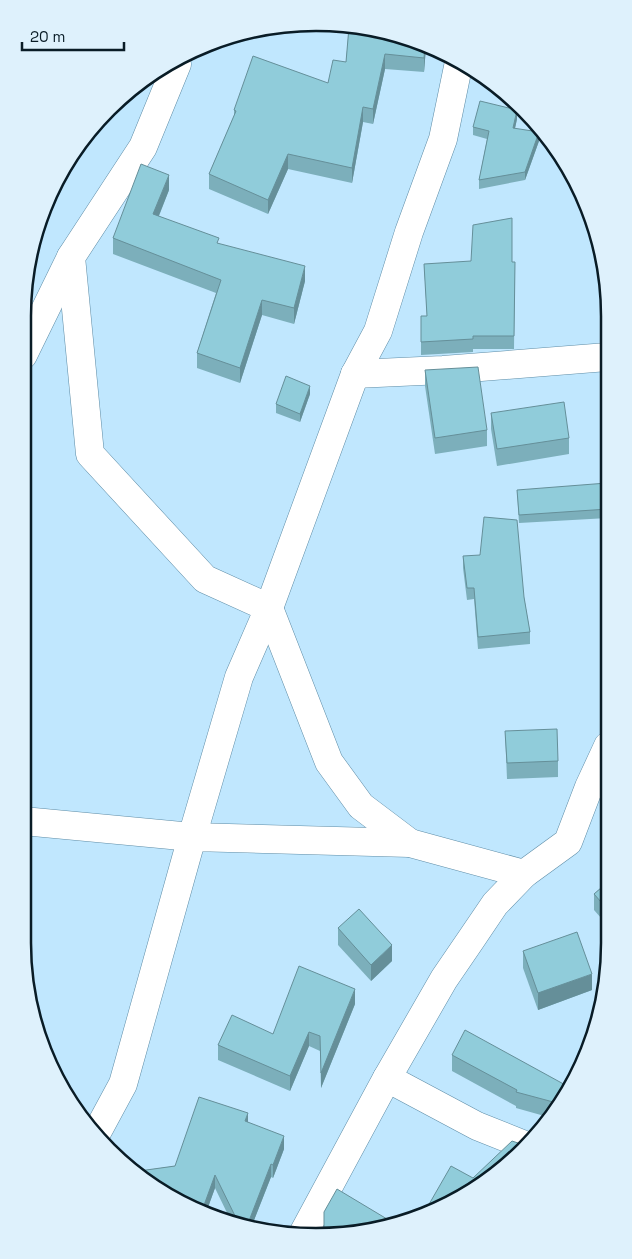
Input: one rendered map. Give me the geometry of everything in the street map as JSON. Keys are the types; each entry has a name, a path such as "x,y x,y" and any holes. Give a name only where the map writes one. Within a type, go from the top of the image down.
{"street":[{"path":"31,339 71,258 142,147 175,68"},
{"path":"99,1128 123,1084 239,676 269,608 355,374 378,331 443,139 458,69"},
{"path":"71,258 90,454 205,579 269,608 329,762 360,806 410,843"},
{"path":"355,374 443,370 601,357"},
{"path":"306,1227 387,1078 444,979 496,904 524,874 568,842 601,761"},
{"path":"31,822 192,837 410,843 524,874"},
{"path":"387,1078 477,1126 518,1143"}],"building":[{"path":"348,33 390,41 424,53 424,58 385,54 373,109 363,107 352,168 288,154 268,200 209,174 236,111 234,110 253,56 328,83 333,60 346,62"},
{"path":"480,101 510,108 516,114 513,128 532,131 537,137 525,172 479,180 489,131 473,127"},
{"path":"141,164 169,175 153,214 219,238 217,243 305,266 294,308 262,300 240,368 197,353 221,280 113,238"},
{"path":"512,218 512,262 515,262 514,336 473,336 473,339 421,342 421,316 427,316 424,264 471,261 473,225"},
{"path":"478,367 487,430 435,438 425,370"},
{"path":"286,376 310,386 300,414 276,404"},
{"path":"564,402 569,438 497,449 491,413"},
{"path":"601,483 601,509 519,515 517,490"},
{"path":"484,517 517,520 524,597 530,632 478,637 474,588 467,588 463,556 480,555"},
{"path":"557,729 558,761 507,763 505,731"},
{"path":"601,888 601,902 594,894"},
{"path":"359,909 392,945 371,965 338,928"},
{"path":"577,932 592,974 538,993 523,951"},
{"path":"299,966 355,989 321,1073 320,1036 309,1032 290,1076 218,1045 232,1015 273,1034"},
{"path":"465,1030 564,1084 552,1102 516,1092 517,1090 452,1055"},
{"path":"199,1097 248,1113 245,1121 284,1136 249,1220 235,1216 215,1175 204,1205 174,1190 145,1170 175,1166"},
{"path":"512,1141 518,1143 504,1157 474,1180 429,1204 451,1166 473,1178"},
{"path":"337,1189 387,1219 324,1228 324,1212"}]}
